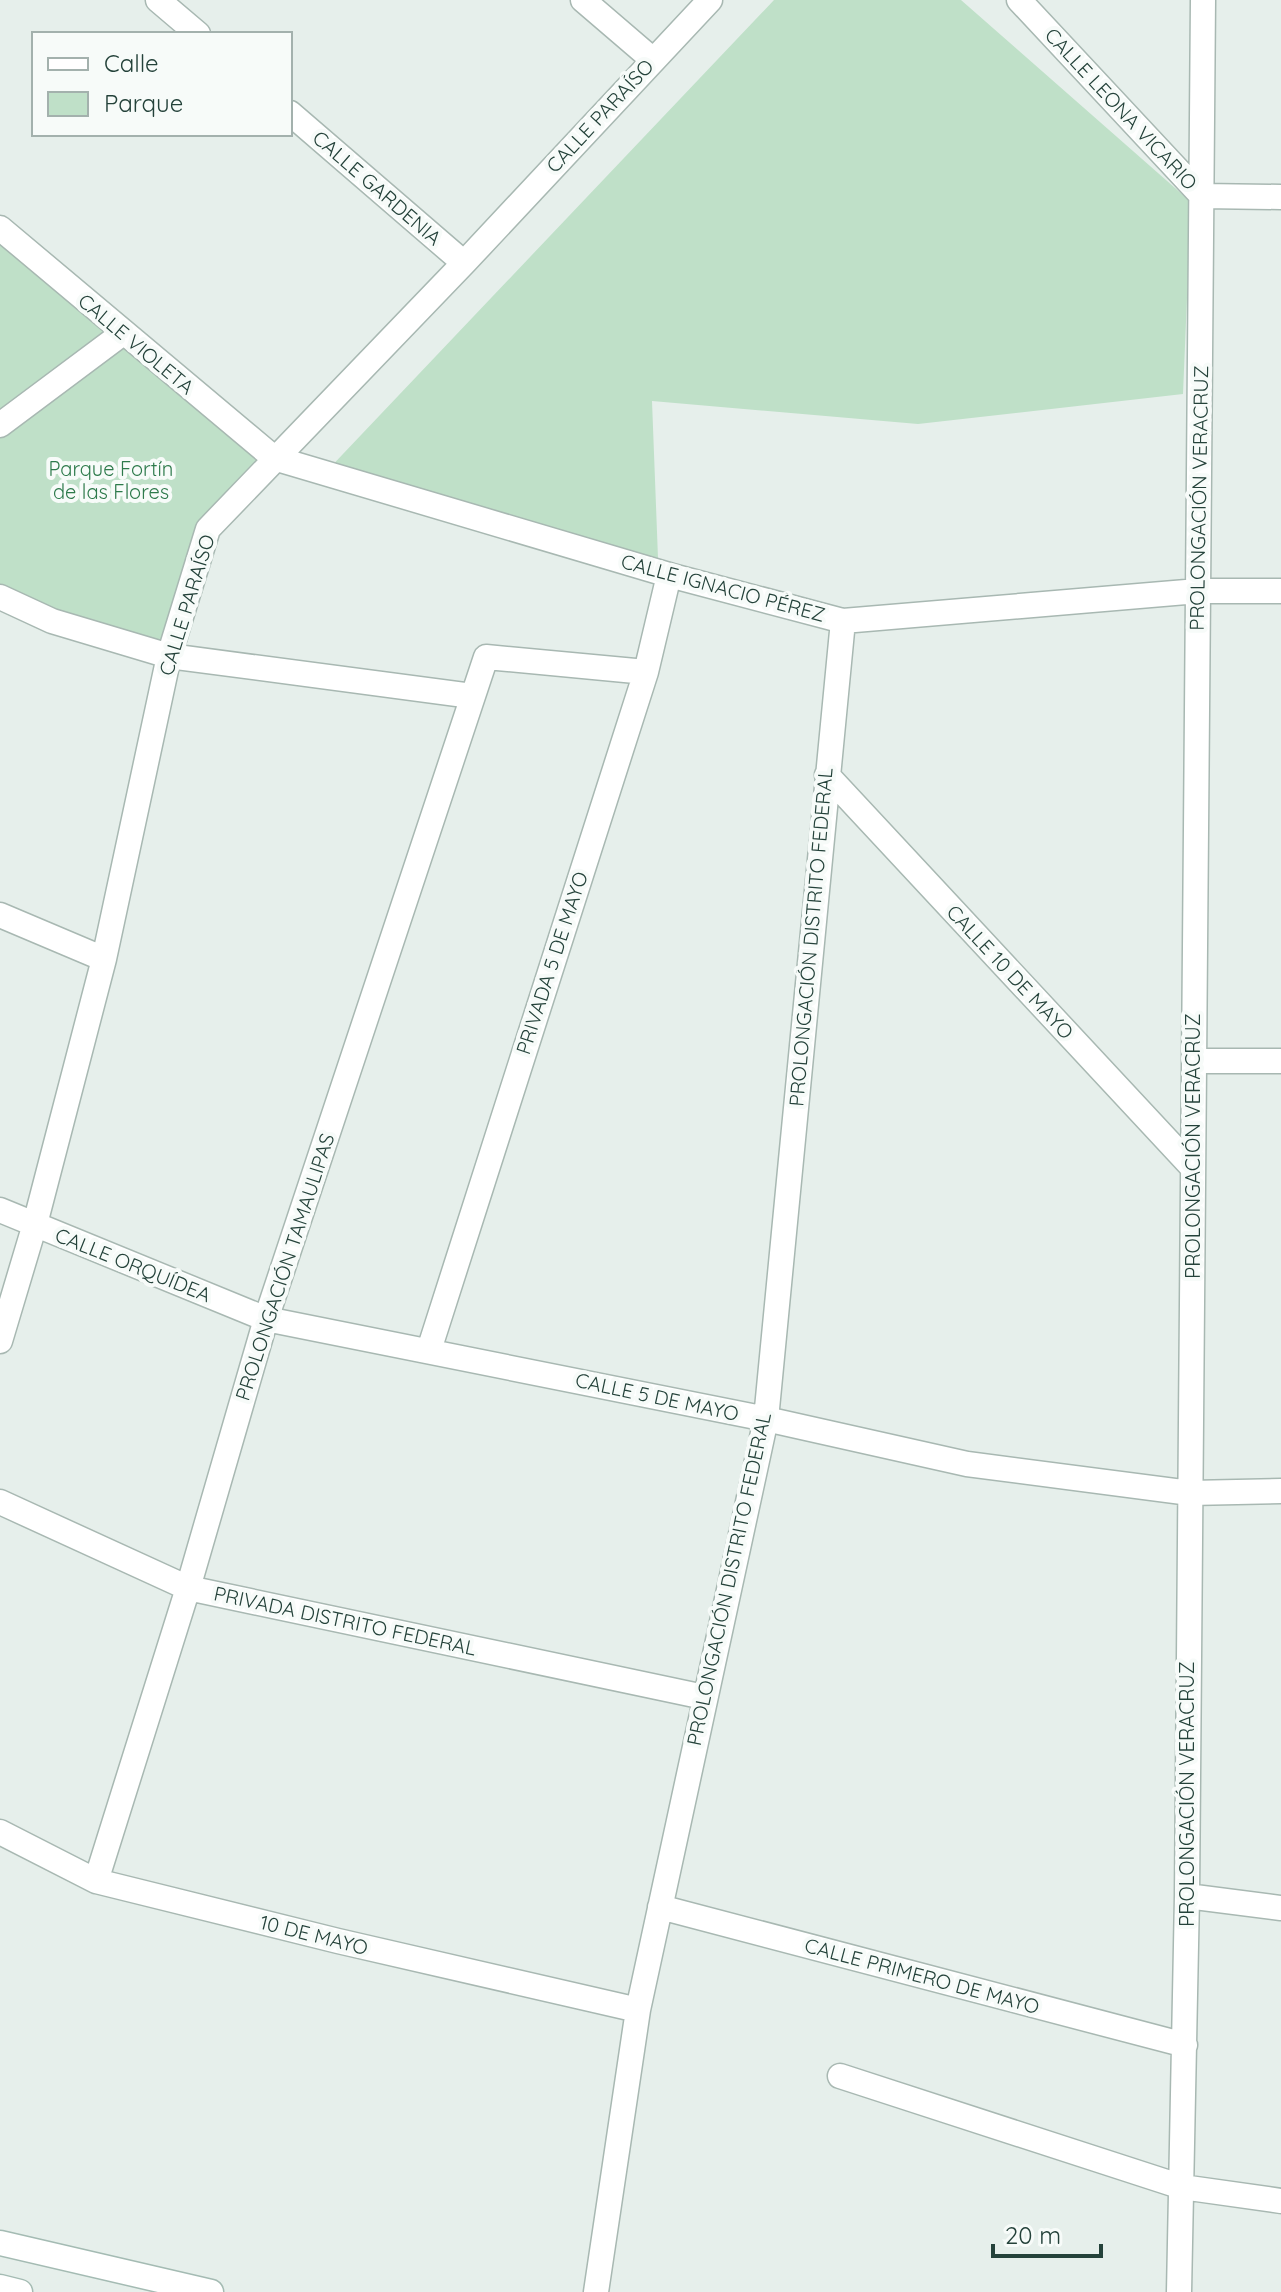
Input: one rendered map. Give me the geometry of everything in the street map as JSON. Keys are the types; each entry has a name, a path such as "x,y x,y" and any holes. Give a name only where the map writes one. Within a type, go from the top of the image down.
{"street":[{"path":"158,0 196,32"},
{"path":"583,0 653,60"},
{"name":"CALLE PARAÍSO","path":"0,1341 35,1224 104,959 169,656 208,529 464,263 710,0"},
{"name":"CALLE LEONA VICARIO","path":"1019,0 1202,196 1281,197"},
{"name":"PROLONGACIÓN VERACRUZ","path":"1179,2292 1187,1896 1203,0"},
{"name":"CALLE GARDENIA","path":"292,115 464,263"},
{"name":"CALLE VIOLETA","path":"0,228 274,458"},
{"path":"0,425 123,333"},
{"name":"CALLE IGNACIO PÉREZ","path":"274,458 669,575 843,621 1198,591 1281,591"},
{"name":"PRIVADA 5 DE MAYO","path":"429,1350 646,672 669,575"},
{"path":"0,597 52,621 169,656 472,696"},
{"name":"PROLONGACIÓN DISTRITO FEDERAL","path":"596,2292 638,2010 766,1419 843,621"},
{"name":"PROLONGACIÓN TAMAULIPAS","path":"96,1881 188,1588 266,1319 486,657 646,672"},
{"name":"CALLE 10 DE MAYO","path":"827,775 1193,1168"},
{"path":"0,915 104,959"},
{"path":"1194,1061 1281,1061"},
{"name":"CALLE ORQUÍDEA","path":"0,1210 266,1319"},
{"name":"CALLE 5 DE MAYO","path":"266,1319 766,1419 967,1464 1190,1493 1281,1491"},
{"name":"PRIVADA DISTRITO FEDERAL","path":"0,1502 188,1588 704,1697"},
{"name":"10 DE MAYO","path":"0,1832 96,1881 638,2010"},
{"path":"1187,1896 1281,1908"},
{"name":"CALLE PRIMERO DE MAYO","path":"660,1907 1185,2045"},
{"path":"840,2076 1182,2187 1281,2201"},
{"path":"0,2243 147,2286 211,2292"},
{"path":"0,2287 20,2292"}],"green space":[{"path":"774,0 961,0 1191,202 1183,394 918,424 652,401 658,558 324,474"},
{"path":"0,228 114,326 0,417"},
{"name":"Parque Fortín de las Flores","path":"123,333 274,458 208,529 169,656 0,588 0,425"}]}
